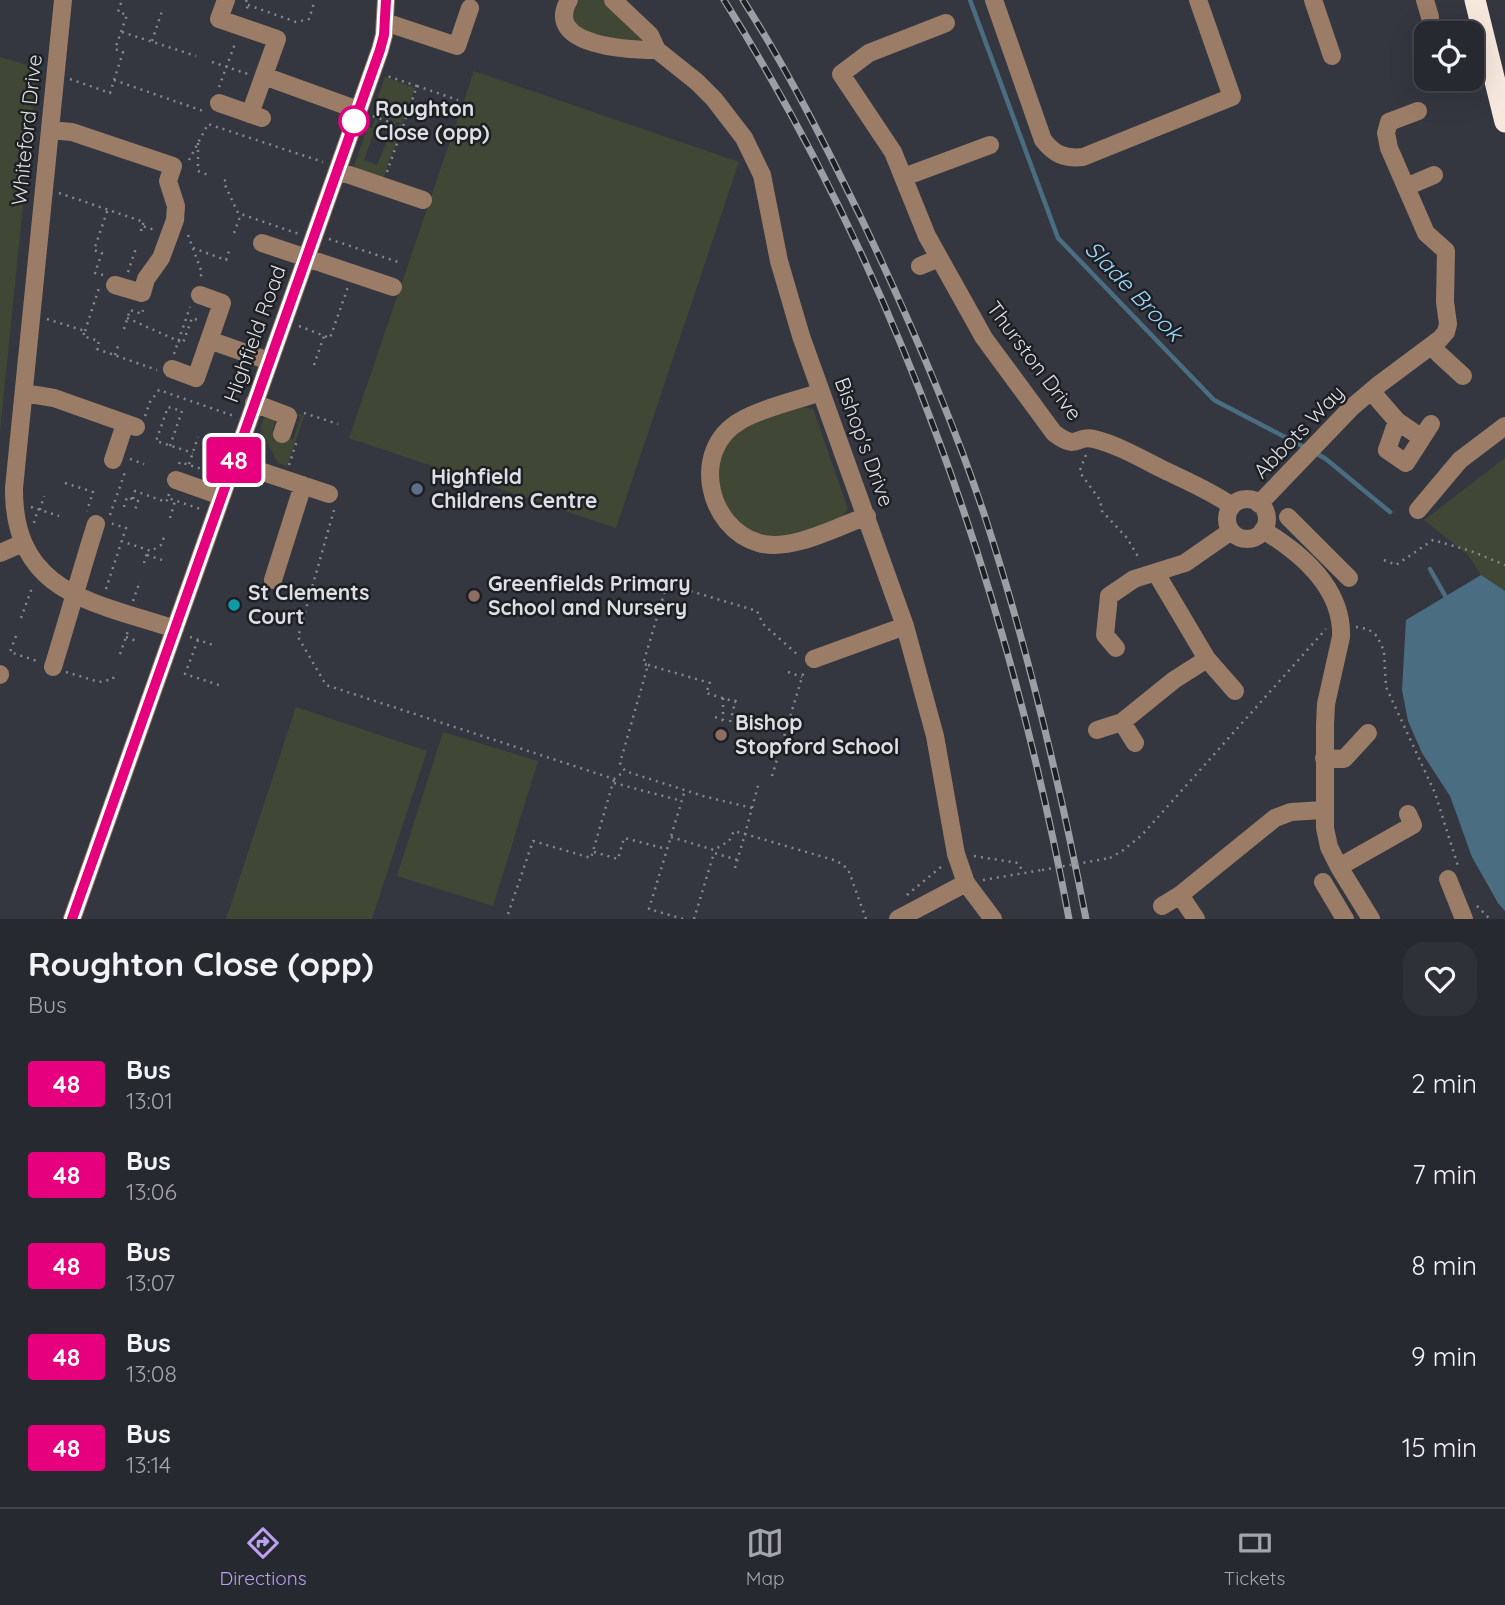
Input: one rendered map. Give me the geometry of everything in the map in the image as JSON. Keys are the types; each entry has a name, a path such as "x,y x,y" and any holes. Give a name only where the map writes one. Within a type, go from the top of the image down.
{"highway":[{"path":"1475,0 1505,121"}],"street":[{"name":"Whiteford Drive","path":"63,0 23,393 14,498 16,525 31,559 53,582 74,594 180,632"},
{"path":"216,102 256,116 263,78 277,39 219,19 226,0"},
{"name":"Highfield Road","path":"72,919 180,632 233,462 307,258 332,167 364,113 380,50 386,0"},
{"path":"569,0 564,10 567,27 583,39 620,48 657,50"},
{"name":"Bishop's Drive","path":"613,0 650,35 657,50 714,99 744,138 755,159 767,192 786,286 905,626 935,736 956,854 967,883 993,919"},
{"path":"994,0 1043,140 1052,151 1073,158 1083,157 1232,97 1198,0"},
{"path":"1313,0 1332,56"},
{"path":"385,22 457,46 470,8"},
{"name":"Thurston Drive","path":"946,23 869,53 841,74 893,152 927,236 984,338 1054,433 1064,440 1074,443 1085,438 1095,439 1220,497 1232,506"},
{"path":"263,78 364,113"},
{"name":"Abbots Way","path":"1259,504 1371,391 1446,332 1446,251 1426,233 1389,148 1387,133 1390,122 1418,111"},
{"path":"50,130 72,132 180,166 168,181 176,212 161,258 146,279 142,293 110,284"},
{"path":"904,177 990,145"},
{"path":"332,167 423,200"},
{"path":"1403,179 1434,174"},
{"path":"262,243 393,287"},
{"path":"920,266 939,258"},
{"path":"170,369 196,378 222,303 195,296"},
{"path":"211,333 269,361"},
{"path":"1432,345 1462,376"},
{"name":"Abbots Way","path":"1371,391 1398,421 1426,431 1406,463 1387,450 1398,421"},
{"path":"821,392 739,421 728,431 714,453 710,468 710,486 715,505 727,523 760,544 777,545 800,541 867,516"},
{"path":"23,393 54,398 134,426 119,466"},
{"path":"254,403 288,416 282,434"},
{"path":"1418,510 1460,460 1505,426"},
{"path":"233,462 303,485 332,501"},
{"path":"176,480 222,496"},
{"path":"273,580 303,485"},
{"path":"1241,500 1259,504 1267,519 1259,535 1247,539 1231,531 1227,519 1232,506 1241,500"},
{"path":"1288,517 1349,578"},
{"path":"53,667 96,520"},
{"path":"1263,530 1280,540 1329,587 1342,626 1326,704 1323,810 1329,846 1366,911 1344,917 1323,882"},
{"path":"1116,648 1105,635 1109,596 1134,579 1199,555 1231,531"},
{"path":"0,553 23,543"},
{"path":"1303,560 1316,545"},
{"path":"1152,574 1207,659 1235,691"},
{"path":"806,663 905,626"},
{"path":"1097,730 1122,722 1174,680 1207,659"},
{"path":"1122,722 1135,743"},
{"path":"1324,758 1344,759 1368,733"},
{"path":"1161,906 1180,895 1275,818 1291,812 1323,810"},
{"path":"1339,867 1413,825 1408,814"},
{"path":"1453,875 1469,911"},
{"path":"899,910 967,883"},
{"path":"1180,895 1196,919"}],"path":[{"path":"66,78 110,93 123,52 115,49 127,15 118,12 122,0"},
{"path":"114,80 216,102 248,5 246,0"},
{"path":"248,5 296,22 309,19 315,0"},
{"path":"152,41 162,11"},
{"path":"121,31 196,56"},
{"path":"212,62 263,78"},
{"path":"383,75 458,100"},
{"path":"384,180 417,86"},
{"path":"364,113 403,127"},
{"path":"180,166 208,124 332,167"},
{"path":"198,140 198,171 208,175"},
{"path":"224,180 241,214 302,235"},
{"path":"55,191 144,222 142,228 165,234"},
{"path":"108,209 94,250 102,253 95,273 110,284"},
{"path":"234,233 241,214"},
{"path":"136,248 110,284 83,335 99,341 97,349 170,369 202,274 185,228"},
{"path":"326,238 401,262"},
{"path":"193,248 226,260 229,251"},
{"path":"294,325 330,338 352,277"},
{"path":"185,306 195,296"},
{"path":"124,329 130,310 142,314 145,304"},
{"path":"43,317 85,331"},
{"path":"127,318 183,343 192,318 211,333"},
{"path":"314,365 324,335"},
{"path":"115,355 118,346"},
{"path":"134,426 159,390 237,418"},
{"path":"170,446 182,411 168,407 156,441 170,446 192,453"},
{"path":"189,464 198,437"},
{"path":"1085,438 1087,450 1081,474 1100,500 1102,512 1127,538 1152,574"},
{"path":"133,450 130,459 144,464"},
{"path":"96,520 119,466"},
{"path":"65,483 93,492 96,520"},
{"path":"132,499 135,491 166,502 167,498"},
{"path":"40,510 44,496"},
{"path":"124,507 127,497 138,501 135,510"},
{"path":"170,518 175,501"},
{"path":"332,501 298,637 326,685 682,801"},
{"path":"30,507 59,516"},
{"path":"121,541 151,551 161,545 165,535"},
{"path":"1384,560 1396,565 1433,540 1505,565"},
{"path":"144,563 149,550"},
{"path":"147,555 162,560"},
{"path":"132,602 140,581"},
{"path":"21,618 36,582"},
{"path":"715,718 730,722 736,701 706,693 709,683 643,664 667,584 757,611 763,624 806,663 772,776"},
{"path":"120,654 130,626"},
{"path":"967,883 1110,858 1122,851 1142,835 1323,631 1342,626 1368,629 1377,636 1384,651 1386,687 1435,793 1453,875"},
{"path":"180,632 213,645"},
{"path":"16,636 10,652 99,682 113,679 115,672"},
{"path":"126,638 139,642"},
{"path":"198,640 185,674 219,685"},
{"path":"648,665 620,763 625,771 752,808"},
{"path":"671,672 672,666"},
{"path":"788,672 802,677"},
{"path":"723,698 723,720"},
{"path":"508,914 533,841 591,858 614,781 625,771"},
{"path":"735,868 759,782"},
{"path":"683,919 649,909 685,790"},
{"path":"694,919 714,851 730,841 732,830 837,861 849,869 866,919"},
{"path":"671,836 738,860"},
{"path":"593,851 618,859 624,838 667,849"},
{"path":"967,856 1018,863 1023,872"},
{"path":"899,910 945,863"},
{"path":"1469,911 1490,919"}],"green space":[{"path":"579,0 604,0 641,35 641,41 600,38 576,26 573,15"},
{"path":"0,57 37,68 0,431"},
{"path":"474,71 739,162 616,528 349,438"},
{"path":"385,77 415,88 402,124 377,115 380,107 375,105"},
{"path":"375,119 378,120 364,160 377,165 394,125 401,128 383,179 356,169 354,165 368,127 372,128"},
{"path":"801,407 813,409 848,509 832,522 795,535 779,537 750,531 738,524 728,513 722,498 719,480 721,456 727,443 745,426"},
{"path":"280,408 304,416 287,466 278,463 260,429 266,412 277,416 272,432 293,439 301,417"},
{"path":"1505,458 1505,591 1481,575 1468,555 1424,520"},
{"path":"296,707 427,751 372,919 226,919"},
{"path":"443,732 538,761 493,906 397,876"}],"water":[{"path":"1481,575 1505,591 1505,911 1472,857 1450,796 1422,753 1408,721 1402,690 1406,620"}],"waterway":[{"name":"Slade Brook","path":"970,0 1058,238 1214,400 1306,448"},
{"name":"Slade Brook","path":"1314,452 1390,512"},
{"name":"Slade Brook","path":"1430,569 1447,599"}],"railway":[{"path":"724,0 787,106 843,216 894,328 940,443 980,560 1014,678 1044,798 1069,919"},
{"path":"743,0 822,139 864,224 946,409 987,523 1030,670 1086,919"}],"bus line":[{"name":"48","path":"72,919 380,50 384,35 386,0"}],"place":[{"name":"Roughton Close (opp)","path":"354,121"},
{"name":"Highfield Childrens Centre","path":"417,489"},
{"name":"Greenfields Primary School and Nursery","path":"474,596"},
{"name":"St Clements Court","path":"234,605"},
{"name":"Bishop Stopford School","path":"721,735"}]}
